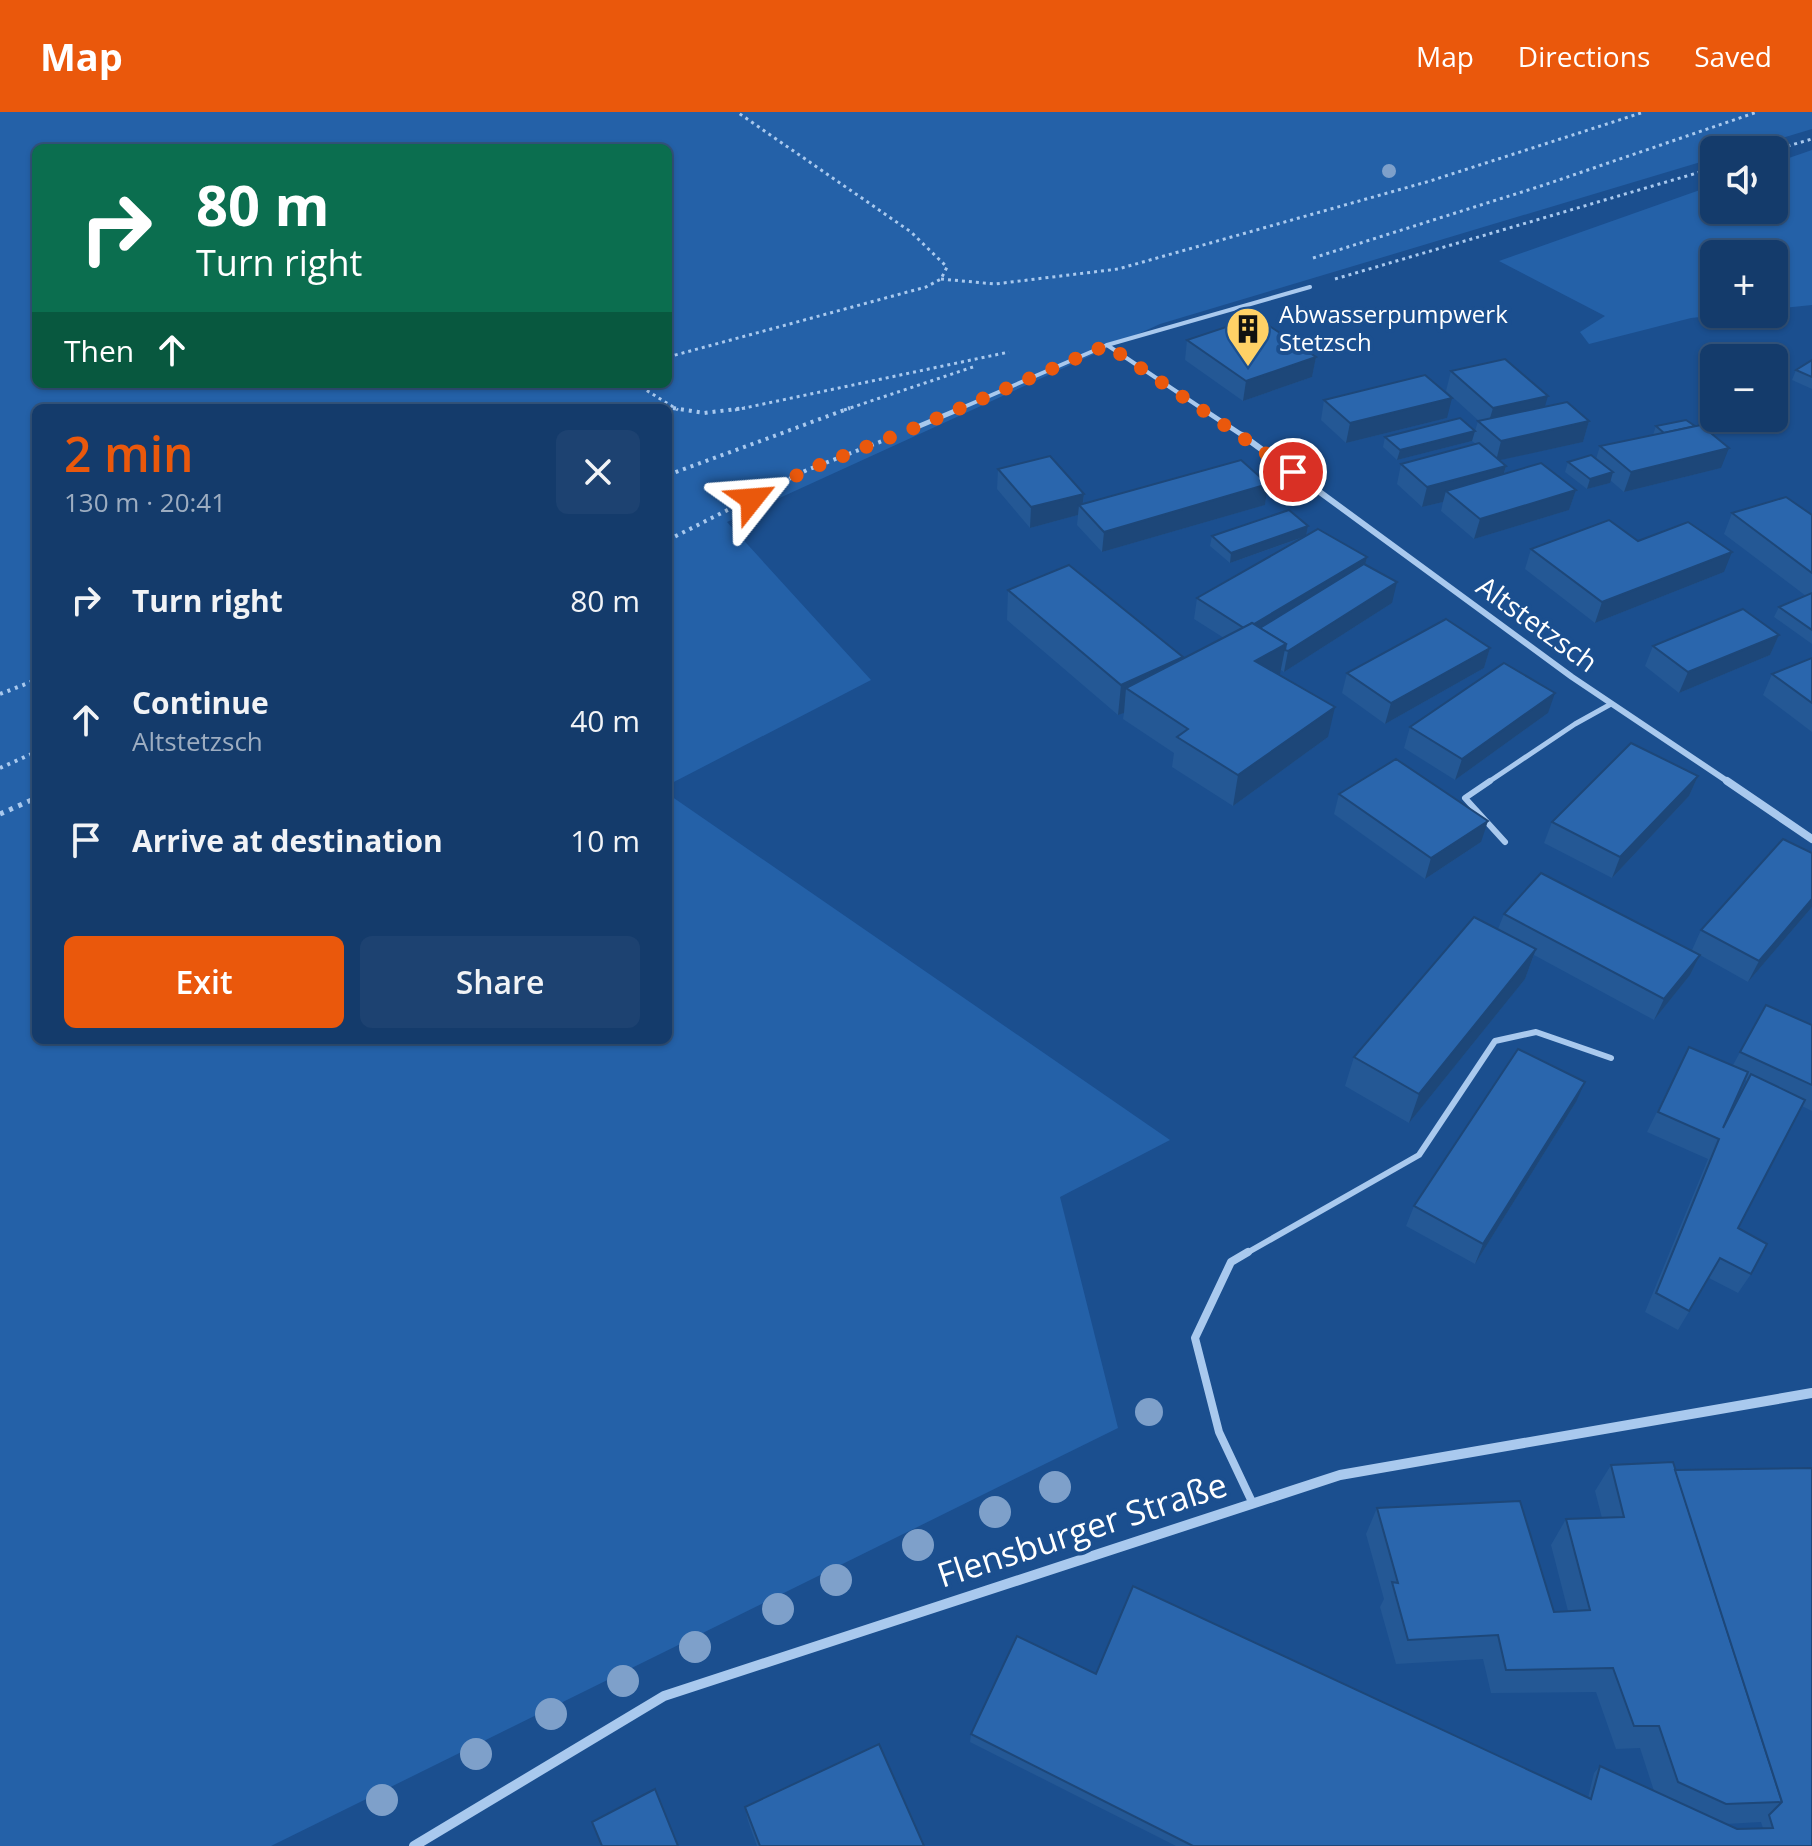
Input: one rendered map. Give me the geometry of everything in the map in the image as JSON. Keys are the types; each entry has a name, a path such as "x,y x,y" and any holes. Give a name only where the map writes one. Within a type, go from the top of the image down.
{"street":[{"name":"Altstetzsch","path":"1242,435 1611,704 1812,839"},
{"name":"Flensburger Straße","path":"414,1846 664,1696 1340,1475 1812,1393"}],"lane":[{"path":"917,427 1107,345 1310,287"},
{"path":"1107,345 1242,435"},
{"path":"1505,842 1465,798 1575,724 1611,704"},
{"path":"1253,1504 1219,1432 1195,1338 1231,1262 1419,1155 1495,1041 1536,1032 1611,1058"}],"path":[{"path":"737,112 911,232 947,267 941,279"},
{"path":"672,356 926,287 941,279 995,284 1118,269 1430,181 1644,112"},
{"path":"1788,146 1812,139"},
{"path":"1310,287 1700,172"},
{"path":"672,408 701,414 729,411 1015,351"},
{"path":"646,388 662,404"},
{"path":"672,538 807,470 917,427"},
{"path":"0,694 32,682"},
{"path":"0,768 32,754"},
{"path":"0,814 32,800"}],"shaded area":[{"path":"0,112 1812,112 1812,129 1788,136 1700,136 1700,162 1160,324 727,522 871,680 672,783 672,404 32,404 32,1044 672,1044 672,797 1170,1140 1060,1197 1118,1428 271,1846 0,1846"},
{"path":"1812,150 1812,305 1788,308 1788,240 1700,240 1700,317 1589,344 1580,332 1605,316 1499,261 1700,190 1700,224 1788,224 1788,158"}],"building":[{"path":"1256,317 1316,357 1246,381 1187,340"},
{"path":"1505,359 1548,396 1493,408 1451,371"},
{"path":"1812,360 1812,377 1796,370"},
{"path":"1425,375 1452,398 1350,423 1324,400"},
{"path":"1567,402 1589,421 1501,441 1478,421"},
{"path":"1460,418 1475,431 1400,450 1385,437"},
{"path":"1686,420 1695,426 1664,433 1656,426"},
{"path":"1700,425 1700,432 1710,432 1729,448 1631,472 1600,446"},
{"path":"1479,443 1506,466 1427,487 1401,464"},
{"path":"1591,455 1613,472 1590,479 1568,462"},
{"path":"1050,456 1084,494 1031,507 998,469"},
{"path":"1241,460 1268,484 1104,532 1079,505"},
{"path":"1541,463 1576,490 1480,519 1446,491"},
{"path":"1786,497 1812,515 1812,573 1732,513"},
{"path":"1289,510 1308,526 1231,553 1212,536"},
{"path":"1609,520 1638,541 1688,522 1732,552 1602,602 1531,549"},
{"path":"1318,529 1367,557 1244,628 1197,598"},
{"path":"1364,564 1397,582 1288,651 1285,650 1286,644 1260,628"},
{"path":"1069,565 1183,657 1121,685 1008,590"},
{"path":"1812,593 1812,630 1779,607"},
{"path":"1743,609 1779,635 1688,672 1653,646"},
{"path":"1446,619 1490,648 1391,703 1347,673"},
{"path":"1252,623 1286,644 1255,661 1335,707 1238,775 1177,737 1188,729 1126,688"},
{"path":"1812,658 1812,703 1772,674"},
{"path":"1504,663 1555,693 1462,759 1410,727"},
{"path":"1631,743 1698,776 1620,857 1552,822"},
{"path":"1396,759 1488,821 1431,858 1339,794"},
{"path":"1783,839 1812,853 1812,899 1759,961 1701,930"},
{"path":"1541,873 1700,955 1664,999 1504,914"},
{"path":"1474,917 1536,949 1419,1094 1354,1057"},
{"path":"1766,1005 1812,1025 1812,1085 1740,1052"},
{"path":"1689,1047 1748,1072 1723,1128 1751,1074 1805,1100 1738,1228 1767,1244 1751,1274 1720,1258 1689,1311 1656,1293 1719,1139 1658,1112"},
{"path":"1518,1049 1585,1082 1483,1244 1414,1206"},
{"path":"1673,1462 1782,1802 1726,1804 1678,1782 1659,1726 1634,1726 1613,1668 1506,1670 1498,1635 1408,1640 1392,1582 1398,1583 1377,1508 1520,1501 1554,1612 1590,1610 1566,1519 1624,1517 1611,1465"},
{"path":"1812,1468 1812,1846 1193,1846 971,1734 1017,1636 1096,1674 1133,1586 1591,1799 1600,1766 1737,1829 1773,1828 1769,1815 1782,1802 1675,1470"},
{"path":"879,1744 924,1846 760,1846 745,1807"},
{"path":"655,1789 678,1846 602,1846 592,1822"}],"place":[{"name":"Abwasserpumpwerk Stetzsch","path":"1248,368"}],"route":[{"path":"752,499 807,470 917,427 1107,345 1293,472"}]}
